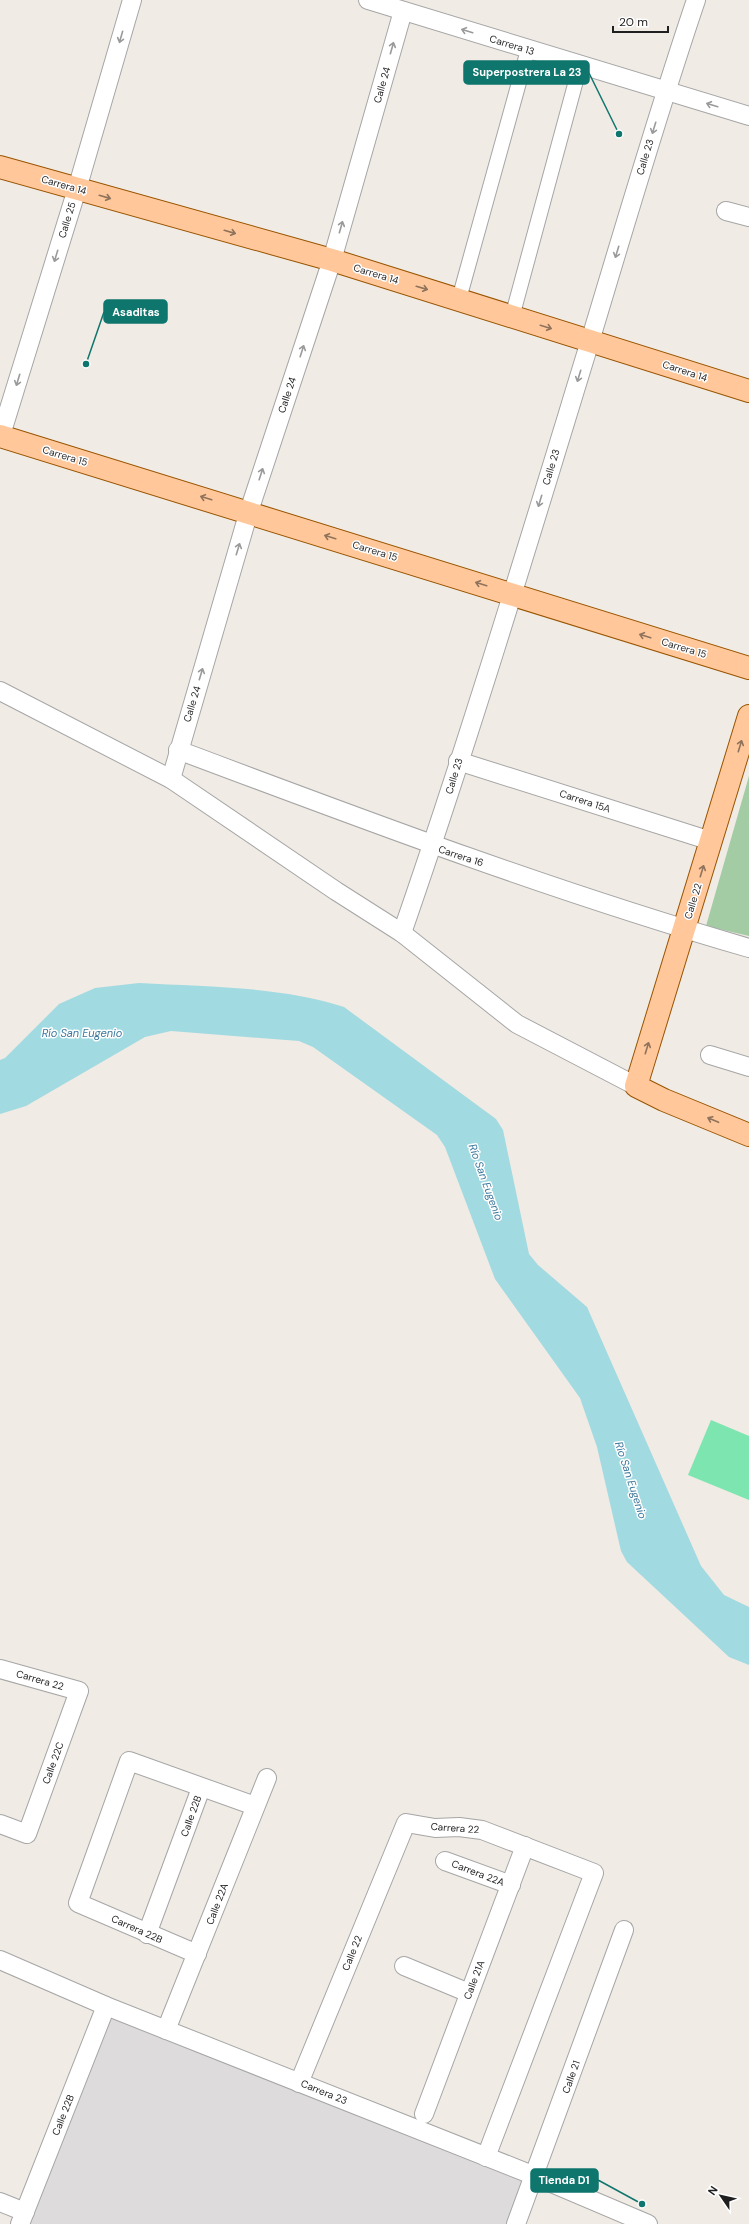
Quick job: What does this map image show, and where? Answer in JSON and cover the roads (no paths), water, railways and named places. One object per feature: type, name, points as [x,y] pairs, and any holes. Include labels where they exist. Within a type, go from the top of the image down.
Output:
[{"type":"main road","name":"Carrera 14","points":[[0,166],[332,260],[749,391]]},
{"type":"main road","name":"Carrera 15","points":[[0,437],[249,512],[749,668]]},
{"type":"main road","name":"Calle 22","points":[[636,1086],[749,716]]},
{"type":"main road","points":[[636,1086],[664,1100],[749,1135]]},
{"type":"street","name":"Calle 25","points":[[0,437],[77,189],[132,0]]},
{"type":"street","name":"Carrera 13","points":[[368,0],[580,66],[666,90],[749,116]]},
{"type":"street","name":"Calle 23","points":[[402,933],[432,846],[590,340],[666,90],[696,0]]},
{"type":"street","name":"Calle 24","points":[[171,779],[178,750],[249,512],[332,260],[403,11]]},
{"type":"street","points":[[459,299],[528,50]]},
{"type":"street","points":[[512,317],[580,66]]},
{"type":"street","points":[[726,211],[749,217]]},
{"type":"street","points":[[0,690],[171,779],[336,891],[402,933],[517,1024],[636,1086]]},
{"type":"street","name":"Carrera 16","points":[[178,750],[432,846],[684,929],[749,948]]},
{"type":"street","name":"Carrera 15A","points":[[458,761],[711,842]]},
{"type":"street","points":[[710,1055],[749,1067]]},
{"type":"street","name":"Carrera 22","points":[[0,1669],[79,1691]]},
{"type":"street","name":"Calle 22C","points":[[0,1824],[26,1834],[79,1691]]},
{"type":"street","name":"Carrera 22B","points":[[197,1954],[147,1934],[78,1902],[129,1761],[202,1788]]},
{"type":"street","name":"Calle 22A","points":[[166,2030],[267,1778]]},
{"type":"street","points":[[202,1788],[255,1806]]},
{"type":"street","name":"Calle 22B","points":[[147,1934],[202,1788]]},
{"type":"street","name":"Carrera 22","points":[[406,1823],[435,1828],[482,1830],[594,1873],[486,2157]]},
{"type":"street","name":"Calle 22","points":[[299,2083],[406,1823]]},
{"type":"street","name":"Calle 21A","points":[[424,2114],[525,1846]]},
{"type":"street","name":"Carrera 22A","points":[[446,1861],[511,1885]]},
{"type":"street","name":"Calle 21","points":[[516,2224],[535,2176],[624,1930]]},
{"type":"street","name":"Carrera 23","points":[[0,1960],[106,2006],[535,2176],[648,2224]]},
{"type":"street","points":[[404,1966],[469,1993]]},
{"type":"street","name":"Calle 22B","points":[[22,2218],[106,2006]]},
{"type":"street","points":[[0,2202],[22,2218]]},
{"type":"water","name":"Río San Eugenio","points":[[139,983],[269,991],[319,1000],[344,1007],[496,1119],[503,1130],[529,1254],[538,1265],[587,1307],[701,1566],[724,1595],[749,1607],[749,1665],[729,1657],[627,1562],[621,1551],[597,1447],[580,1398],[495,1279],[445,1147],[437,1135],[313,1047],[299,1041],[171,1031],[145,1037],[26,1106],[0,1114],[0,1060],[5,1058],[59,1004],[95,988]]},
{"type":"place","name":"Superpostrera La 23","points":[[619,134]]},
{"type":"place","name":"Asaditas","points":[[86,364]]},
{"type":"place","name":"Tienda D1","points":[[642,2204]]}]
